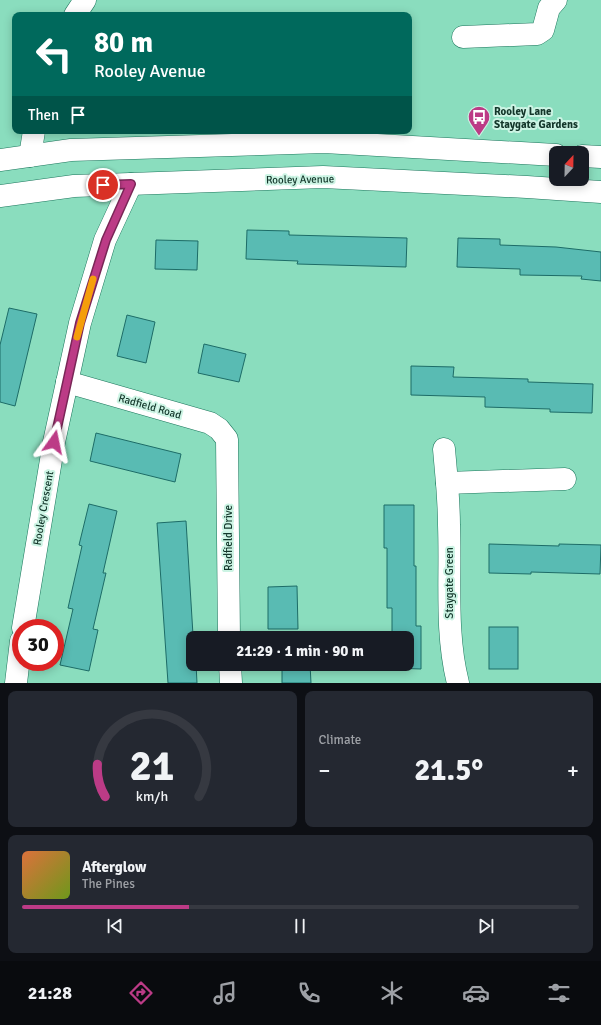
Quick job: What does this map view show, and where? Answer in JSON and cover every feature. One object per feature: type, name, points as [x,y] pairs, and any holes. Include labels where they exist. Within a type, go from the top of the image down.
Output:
[{"type":"main road","points":[[77,12],[85,0]]},
{"type":"main road","points":[[463,37],[537,34],[543,30],[549,8],[556,0]]},
{"type":"main road","points":[[30,156],[34,134]]},
{"type":"main road","points":[[0,160],[71,150],[324,142],[549,155]]},
{"type":"main road","points":[[589,156],[601,157]]},
{"type":"main road","name":"Rooley Avenue","points":[[0,196],[74,186],[323,177],[601,192]]},
{"type":"main road","name":"Rooley Crescent","points":[[25,619],[53,449],[80,323],[106,240],[131,184]]},
{"type":"main road","name":"Radfield Road","points":[[67,382],[210,423],[219,429],[228,439]]},
{"type":"main road","name":"Radfield Drive","points":[[228,439],[229,631]]},
{"type":"main road","name":"Staygate Green","points":[[444,449],[449,525],[449,618],[453,664],[458,683]]},
{"type":"main road","points":[[447,483],[565,479]]},
{"type":"main road","points":[[16,683],[17,671]]},
{"type":"main road","points":[[230,671],[231,683]]},
{"type":"building","points":[[247,230],[289,231],[289,235],[407,238],[406,267],[297,264],[298,261],[246,259]]},
{"type":"building","points":[[458,238],[500,239],[500,245],[556,247],[601,252],[601,281],[581,279],[582,276],[520,275],[520,269],[457,267]]},
{"type":"building","points":[[156,240],[198,241],[197,270],[155,269]]},
{"type":"building","points":[[9,308],[37,314],[15,406],[0,402],[0,345]]},
{"type":"building","points":[[127,315],[155,322],[146,363],[117,356]]},
{"type":"building","points":[[204,344],[246,354],[239,382],[198,373]]},
{"type":"building","points":[[411,366],[454,367],[453,377],[528,379],[528,382],[593,384],[592,413],[550,412],[550,409],[485,407],[485,397],[411,395]]},
{"type":"building","points":[[96,433],[181,454],[175,482],[90,461]]},
{"type":"building","points":[[89,504],[117,511],[103,573],[106,573],[93,629],[98,630],[89,671],[64,666],[64,648],[73,609],[68,608],[82,546],[79,545]]},
{"type":"building","points":[[384,505],[414,505],[416,626],[421,626],[421,669],[414,669],[414,631],[392,631],[392,608],[387,608],[387,548],[384,548]]},
{"type":"building","points":[[186,521],[193,631],[186,631],[186,671],[196,671],[197,683],[168,683],[157,523]]},
{"type":"building","points":[[489,544],[559,546],[559,544],[601,545],[600,574],[531,572],[531,574],[489,573]]},
{"type":"building","points":[[297,586],[298,629],[268,629],[268,587]]},
{"type":"building","points":[[489,627],[518,627],[518,669],[489,669]]},
{"type":"building","points":[[282,671],[310,671],[311,683],[282,683]]},
{"type":"slow traffic","points":[[77,337],[93,279]]},
{"type":"place","name":"Rooley Lane Staygate Gardens","points":[[479,136]]},
{"type":"route","points":[[54,442],[80,323],[106,240],[131,184],[103,185]]}]
